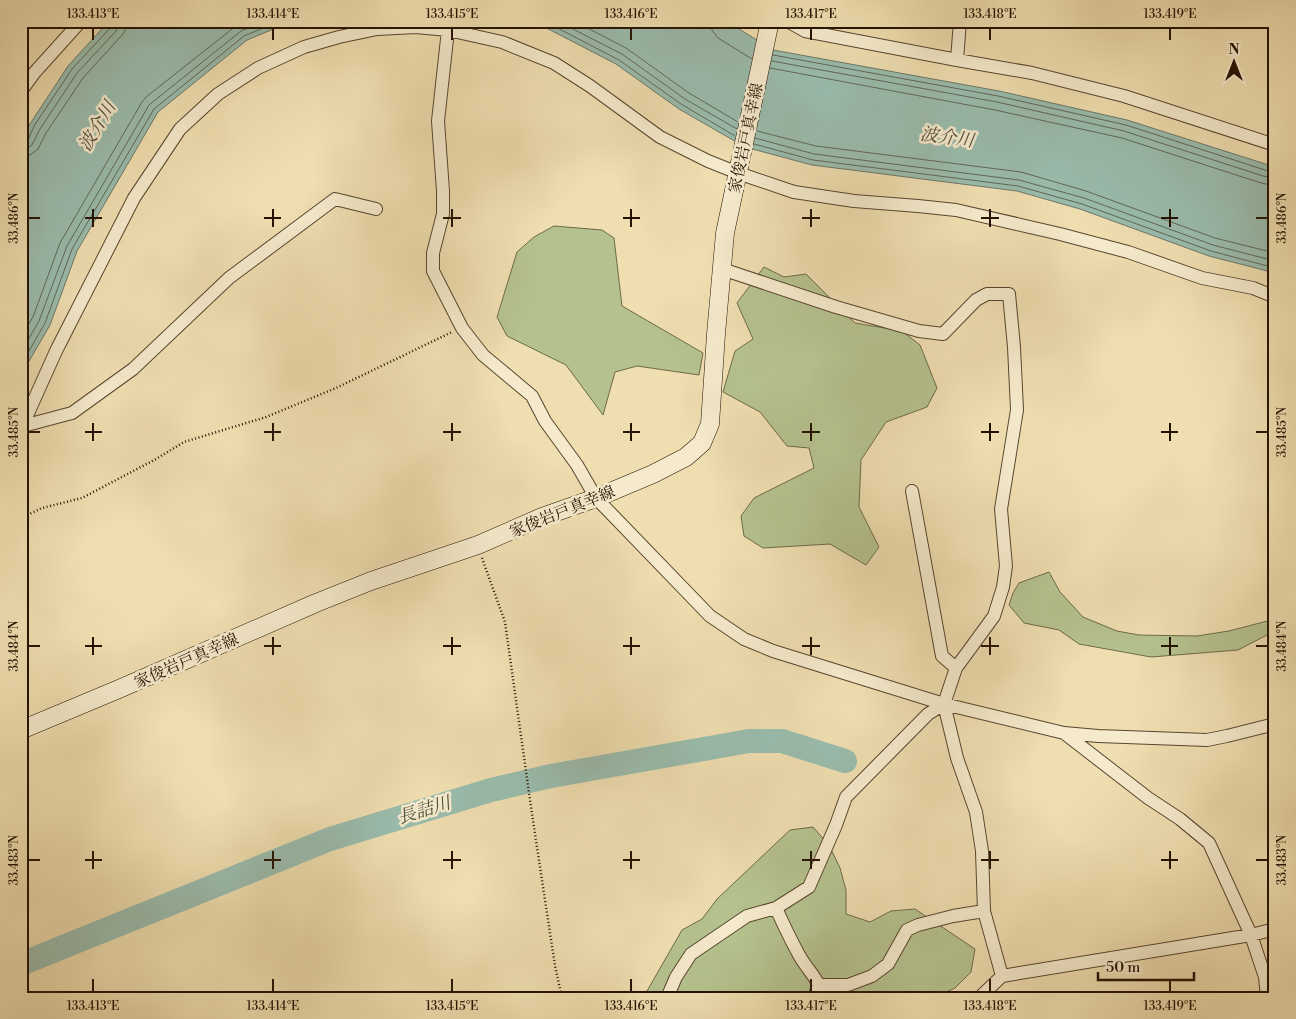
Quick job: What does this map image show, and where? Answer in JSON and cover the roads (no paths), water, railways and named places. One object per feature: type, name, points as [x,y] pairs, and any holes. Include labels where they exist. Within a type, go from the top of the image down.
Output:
[{"type":"main road","name":"家俊岩戸真幸線","points":[[21,730],[362,584],[478,545],[542,517],[596,498],[653,474],[686,457],[702,442],[710,424],[725,233],[769,22]]},
{"type":"street","points":[[21,92],[35,72],[81,21]]},
{"type":"street","points":[[787,21],[805,31],[1032,73],[1124,96],[1275,145]]},
{"type":"street","points":[[957,60],[960,21]]},
{"type":"street","points":[[22,427],[56,351],[134,198],[180,129],[218,94],[258,68],[304,47],[377,29],[416,28],[448,30],[502,42],[554,63],[590,86],[660,138],[708,161],[738,170],[794,192],[854,201],[956,210],[1128,252],[1202,278],[1253,288],[1275,296]]},
{"type":"street","points":[[448,30],[438,121],[443,214],[433,253],[433,271],[462,328],[484,355],[532,396],[545,421],[577,465],[596,498],[710,616],[744,639],[773,651],[944,704],[1064,733],[1206,740],[1275,724]]},
{"type":"street","points":[[22,427],[72,413],[80,408],[133,369],[229,278],[335,199],[376,209]]},
{"type":"street","points":[[722,268],[845,310],[919,332],[943,334],[976,300],[987,294],[1009,294],[1017,410],[1001,509],[1006,566],[1003,587],[994,616],[956,668],[944,704],[957,758],[976,812],[982,851],[984,911],[1002,976]]},
{"type":"street","points":[[912,491],[942,656],[956,668]]},
{"type":"street","points":[[667,998],[676,977],[691,954],[747,916],[776,908],[809,886],[836,825],[846,797],[928,714],[944,704]]},
{"type":"street","points":[[1064,733],[1148,798],[1180,819],[1209,843],[1251,935],[1265,977],[1267,998]]},
{"type":"street","points":[[776,908],[800,956],[819,985]]},
{"type":"street","points":[[819,985],[848,985],[872,976],[888,964],[907,930],[918,925],[953,916],[984,911]]},
{"type":"street","points":[[979,998],[1002,976],[1251,935],[1275,929]]},
{"type":"street","points":[[814,998],[819,985]]},
{"type":"water","name":"波介川","points":[[109,21],[293,21],[247,40],[158,112],[77,251],[50,325],[21,375],[21,142],[30,124],[68,66]]},
{"type":"water","name":"波介川","points":[[533,21],[726,21],[773,50],[999,91],[1127,120],[1275,167],[1275,273],[1209,256],[1080,209],[1017,191],[812,165],[745,147],[679,109],[616,64]]},
{"type":"waterway","name":"長詰川","points":[[21,964],[330,839],[491,790],[551,776],[749,741],[782,741],[845,761]]}]
